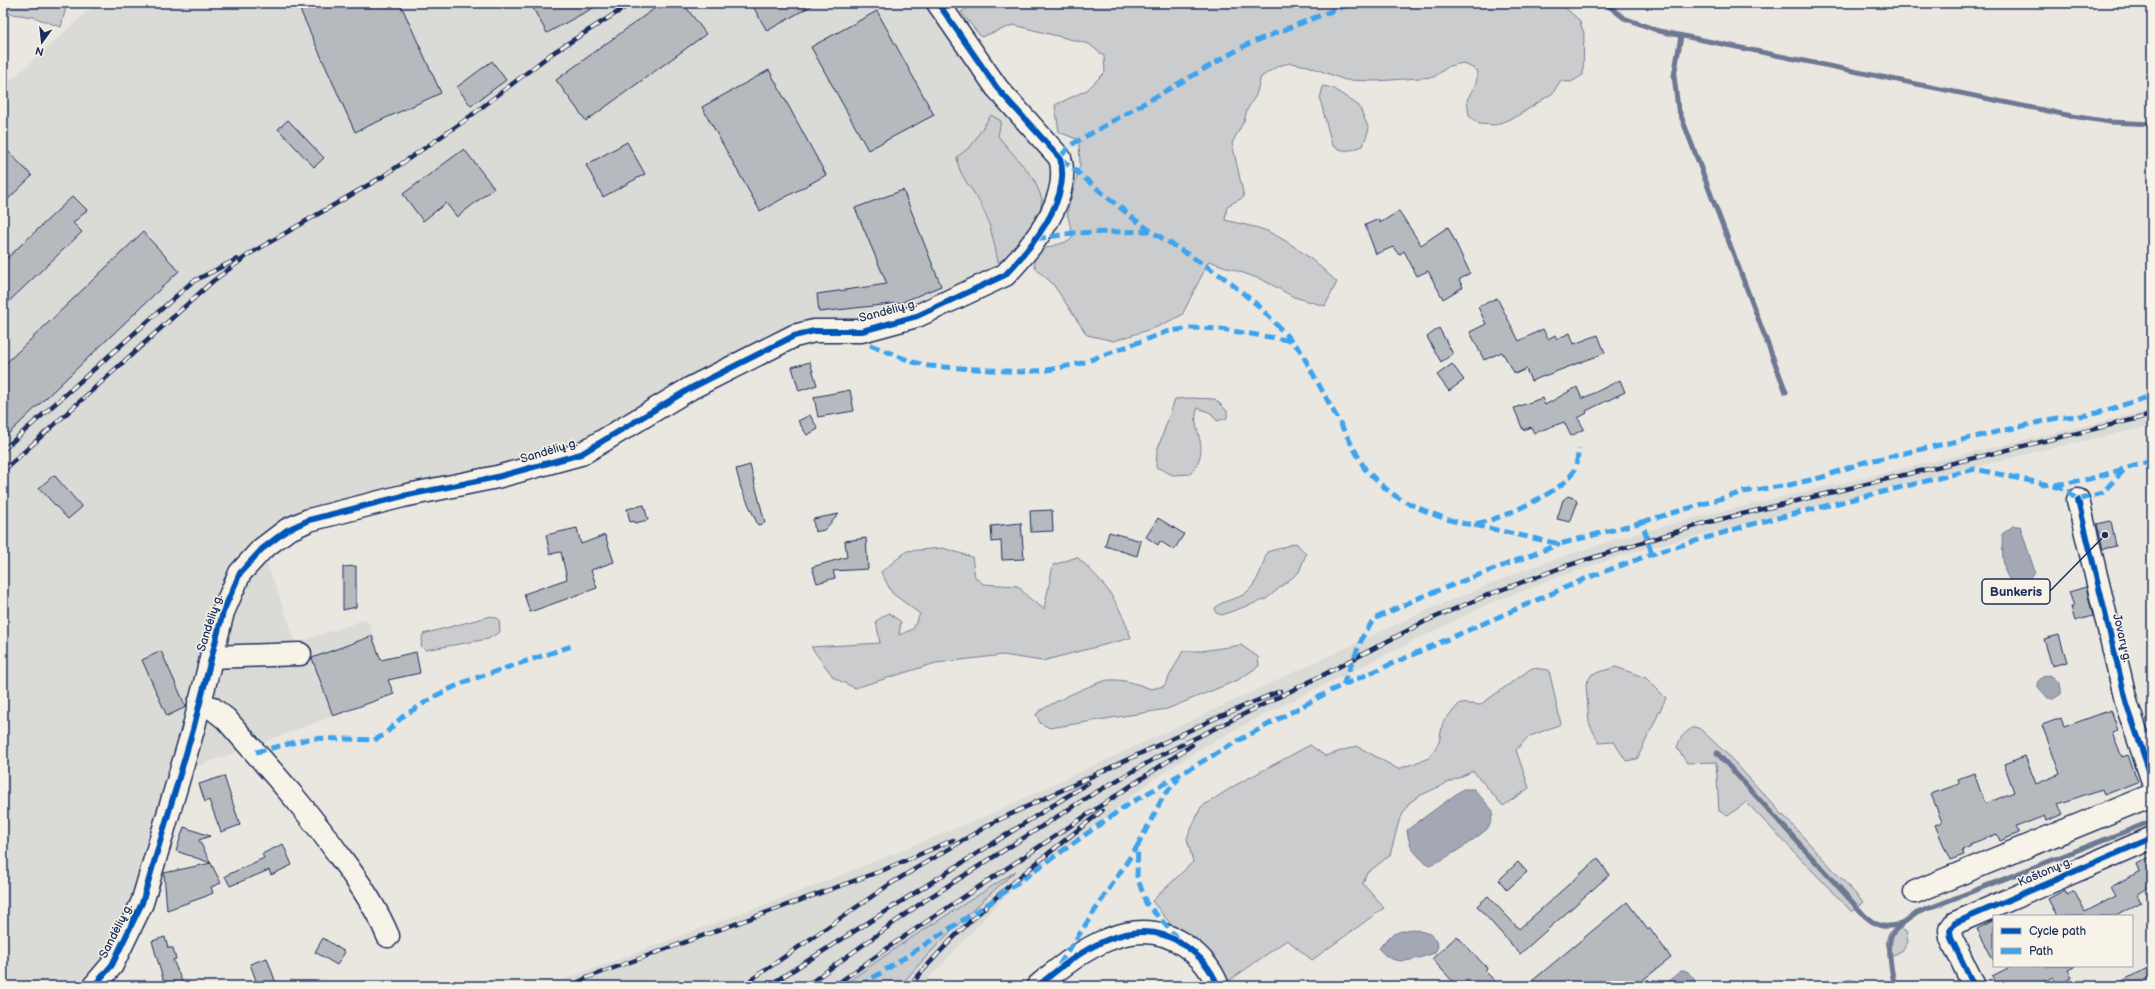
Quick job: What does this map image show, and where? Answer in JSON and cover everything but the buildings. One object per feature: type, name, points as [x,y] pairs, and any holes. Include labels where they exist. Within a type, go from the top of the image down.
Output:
[{"type":"street","name":"Sandėlių g.","points":[[94,986],[112,965],[142,903],[223,612],[240,573],[262,549],[287,530],[309,520],[360,506],[497,477],[581,454],[691,388],[794,336],[814,331],[862,331],[917,316],[1005,275],[1046,223],[1052,213],[1062,183],[1062,165],[1060,158],[993,83],[938,3]]},
{"type":"street","name":"Jovarų g.","points":[[2078,500],[2127,705],[2152,779]]},
{"type":"street","points":[[211,657],[300,654]]},
{"type":"street","points":[[199,702],[212,708],[226,719],[312,817],[360,884],[381,918],[388,936]]},
{"type":"street","points":[[1915,892],[2152,795]]},
{"type":"street","name":"Kaštonų g.","points":[[1974,986],[1951,938],[1950,930],[1955,923],[2152,838]]},
{"type":"street","points":[[1038,986],[1068,962],[1111,938],[1128,932],[1145,931],[1163,934],[1180,942],[1199,955],[1212,972],[1218,986]]},
{"type":"shaded area","points":[[3,3],[67,3],[61,27],[33,17],[6,13],[3,18]]},
{"type":"shaded area","points":[[97,3],[938,3],[1060,158],[1062,183],[1015,264],[917,316],[814,331],[590,450],[403,496],[262,549],[296,643],[367,619],[394,694],[181,772],[144,898],[93,986],[3,986],[3,87]]},
{"type":"shaded area","points":[[978,3],[1560,3],[1579,20],[1584,33],[1583,75],[1571,82],[1560,81],[1553,93],[1517,116],[1495,125],[1479,124],[1469,116],[1467,100],[1476,83],[1478,71],[1463,63],[1449,66],[1434,77],[1376,81],[1345,80],[1308,66],[1290,63],[1278,66],[1261,77],[1256,95],[1247,110],[1244,121],[1232,143],[1244,197],[1227,206],[1225,220],[1267,231],[1277,236],[1295,247],[1321,268],[1337,282],[1325,306],[1294,297],[1263,280],[1209,261],[1182,315],[1157,327],[1114,341],[1087,335],[1053,284],[1036,269],[1033,259],[1046,248],[1069,241],[1073,237],[1067,213],[1080,165],[1079,140],[1059,132],[1055,105],[1087,90],[1105,72],[1104,56],[1089,44],[1014,25],[981,37],[961,12]]},
{"type":"shaded area","points":[[1323,86],[1333,88],[1359,106],[1369,129],[1363,146],[1344,150],[1332,145],[1320,99]]},
{"type":"shaded area","points":[[991,115],[1001,121],[998,136],[1034,179],[1042,199],[1039,221],[1007,259],[998,262],[989,224],[977,197],[960,170],[957,157],[971,146]]},
{"type":"shaded area","points":[[1175,399],[1215,399],[1227,411],[1227,418],[1217,421],[1211,413],[1198,408],[1196,424],[1201,446],[1197,464],[1190,474],[1173,475],[1156,467],[1157,451]]},
{"type":"shaded area","points":[[2152,410],[2152,426],[2051,448],[1636,551],[1573,572],[1493,602],[1263,715],[1207,745],[1154,779],[1006,895],[922,986],[900,986],[938,942],[974,907],[1013,873],[900,945],[842,986],[547,986],[814,886],[986,816],[1423,612],[1524,570],[1616,539],[1702,516]]},
{"type":"shaded area","points":[[2013,526],[2020,526],[2035,572],[2028,581],[2020,584],[2012,581],[2008,576],[2005,570],[2003,555],[2002,534]]},
{"type":"shaded area","points":[[1296,543],[1306,554],[1299,572],[1266,599],[1222,615],[1216,613],[1215,608],[1218,605],[1243,595],[1248,591],[1259,575],[1267,552]]},
{"type":"shaded area","points":[[943,548],[972,557],[975,577],[983,584],[1018,586],[1029,598],[1044,609],[1053,565],[1077,557],[1110,593],[1121,613],[1131,638],[1042,661],[1003,655],[936,663],[855,688],[834,678],[811,647],[880,643],[876,621],[889,613],[901,622],[899,635],[913,629],[920,614],[892,593],[881,572],[907,551]]},
{"type":"shaded area","points":[[491,616],[499,619],[500,632],[488,639],[425,650],[421,646],[423,634]]},
{"type":"shaded area","points":[[1241,645],[1258,657],[1259,666],[1238,680],[1167,709],[1050,728],[1040,723],[1036,714],[1072,694],[1103,681],[1125,681],[1151,689],[1164,686],[1183,651],[1201,651]]},
{"type":"shaded area","points":[[1616,667],[1646,678],[1666,698],[1637,759],[1626,761],[1614,742],[1599,743],[1589,723],[1586,684],[1592,674]]},
{"type":"shaded area","points":[[1532,668],[1549,670],[1561,724],[1528,737],[1516,750],[1529,788],[1503,806],[1473,771],[1419,796],[1409,803],[1399,821],[1390,855],[1366,874],[1363,884],[1384,908],[1312,960],[1287,940],[1226,983],[1181,937],[1152,901],[1193,862],[1187,838],[1201,807],[1234,786],[1310,745],[1325,756],[1357,746],[1398,769],[1429,758],[1439,742],[1443,722],[1460,703],[1480,705]]},
{"type":"shaded area","points":[[2050,675],[2057,681],[2061,688],[2061,694],[2055,698],[2048,698],[2038,687],[2041,678]]},
{"type":"shaded area","points":[[1694,727],[1699,728],[1726,753],[1863,902],[1852,912],[1746,802],[1728,816],[1719,811],[1716,762],[1687,763],[1677,748],[1683,736]]},
{"type":"shaded area","points":[[1463,789],[1474,789],[1493,811],[1489,825],[1487,829],[1459,850],[1442,860],[1429,865],[1420,858],[1411,846],[1407,830]]},
{"type":"shaded area","points":[[1016,871],[956,926],[927,955],[900,986],[842,986],[900,945]]},
{"type":"shaded area","points":[[1900,928],[1906,932],[1908,942],[1903,950],[1894,955],[1887,948],[1887,939],[1889,932]]},
{"type":"shaded area","points":[[1413,929],[1433,935],[1438,946],[1435,953],[1413,960],[1398,961],[1385,955],[1379,949],[1385,940],[1393,934]]},
{"type":"shaded area","points":[[1681,971],[1687,971],[1694,979],[1696,986],[1662,986]]},
{"type":"shaded area","points":[[1842,980],[1853,980],[1866,986],[1829,986],[1830,983]]},
{"type":"waterway","points":[[1605,3],[1624,18],[1659,31],[2072,116],[2110,122],[2152,124]]},
{"type":"waterway","points":[[1681,36],[1674,76],[1678,108],[1786,392]]},
{"type":"waterway","points":[[1717,753],[1865,916],[1874,923],[1882,926],[1902,924]]},
{"type":"waterway","points":[[1895,986],[1891,968],[1891,936],[1899,926],[1917,913],[2152,821]]},
{"type":"railway","points":[[3,471],[213,281],[251,253],[382,177],[464,121],[551,54],[632,3]]},
{"type":"railway","points":[[3,450],[192,282],[237,259]]},
{"type":"railway","points":[[806,986],[924,901],[1088,797],[1161,755],[1323,675],[1424,622],[1490,594],[1563,567],[1705,523],[2152,415]]},
{"type":"railway","points":[[742,986],[890,884],[992,823],[1216,718],[1280,691]]},
{"type":"railway","points":[[834,986],[896,942],[1192,745]]},
{"type":"railway","points":[[768,986],[1088,783]]},
{"type":"railway","points":[[910,986],[931,961],[1001,893],[1102,811]]},
{"type":"railway","points":[[570,986],[589,977],[881,871],[953,840]]},
{"type":"marked path","points":[[1151,231],[1134,219],[1060,158],[1069,146],[1248,44],[1352,3]]},
{"type":"marked path","points":[[1036,239],[1073,233],[1151,231],[1223,277],[1260,307],[1300,350],[1365,469],[1397,497],[1432,514],[1452,521],[1468,524],[1478,523],[1505,515],[1535,501],[1567,480],[1574,470],[1579,449]]},
{"type":"marked path","points":[[870,345],[913,362],[929,366],[1022,372],[1048,370],[1082,363],[1166,332],[1190,328],[1221,329],[1293,341]]},
{"type":"marked path","points":[[1642,522],[1743,492],[1789,485],[1823,477],[1861,463],[2062,417],[2098,413],[2152,396]]},
{"type":"marked path","points":[[2055,485],[2089,479],[2152,461]]},
{"type":"marked path","points":[[860,986],[985,906],[1127,805],[1236,742],[1332,690],[1587,578],[1652,554],[1749,525],[1975,469],[2054,486],[2068,491],[2078,500],[2102,493],[2125,469],[2131,467]]},
{"type":"marked path","points":[[1474,525],[1560,544],[1642,522],[1652,554]]},
{"type":"marked path","points":[[1343,685],[1363,636],[1374,619],[1421,597],[1560,544]]},
{"type":"marked path","points":[[256,752],[312,738],[374,740],[384,735],[402,717],[435,696],[467,681],[575,645]]},
{"type":"marked path","points":[[1178,939],[1146,903],[1137,876],[1138,845],[1164,795],[1179,778]]},
{"type":"marked path","points":[[1059,965],[1138,845]]},
{"type":"cycle path","points":[[94,986],[112,965],[142,903],[193,730],[223,612],[240,573],[262,549],[287,530],[309,520],[403,496],[497,477],[581,454],[691,388],[794,336],[814,331],[862,331],[917,316],[1005,275],[1016,264],[1027,251],[1055,206],[1060,190],[1062,174],[1060,158],[997,88],[938,3]]},
{"type":"cycle path","points":[[2078,500],[2127,705],[2152,779]]},
{"type":"cycle path","points":[[1974,986],[1951,938],[1950,930],[1955,923],[2152,838]]},
{"type":"cycle path","points":[[1038,986],[1053,973],[1088,949],[1106,940],[1126,934],[1145,932],[1165,935],[1190,949],[1208,968],[1218,986]]},
{"type":"place","name":"Bunkeris","points":[[2105,535]]}]
